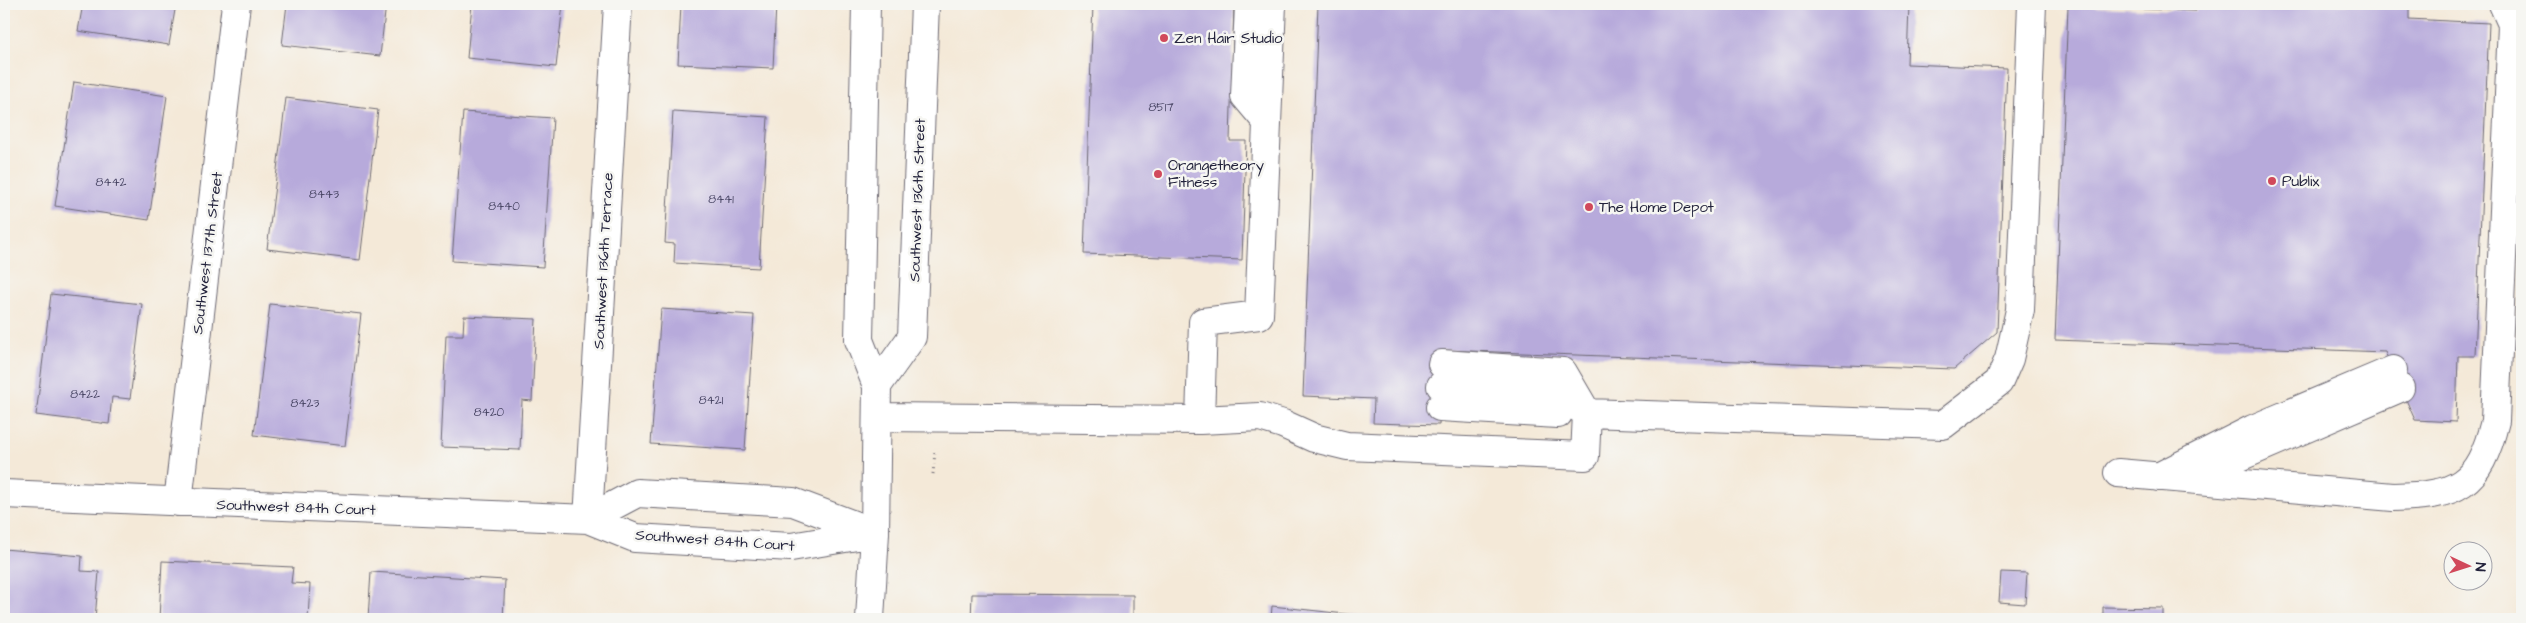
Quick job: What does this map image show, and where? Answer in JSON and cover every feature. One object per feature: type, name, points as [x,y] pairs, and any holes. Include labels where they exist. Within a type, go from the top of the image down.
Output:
[{"type":"street","name":"Southwest 137th Street","points":[[178,502],[236,4]]},
{"type":"street","name":"Southwest 136th Terrace","points":[[588,519],[618,4]]},
{"type":"street","points":[[866,4],[859,340],[878,386],[875,533],[870,619]]},
{"type":"street","name":"Southwest 136th Street","points":[[878,386],[912,337],[925,4]]},
{"type":"street","points":[[1249,4],[1246,96],[1267,122]]},
{"type":"street","points":[[1200,420],[1203,322],[1259,315],[1272,4]]},
{"type":"street","points":[[877,417],[1200,420],[1260,418],[1283,424],[1314,438],[1347,446],[1585,456],[1587,413],[1562,372],[1441,386],[1561,414],[1587,413],[1943,425],[1999,382],[2009,359],[2020,310],[2032,4]]},
{"type":"street","points":[[2118,473],[2371,497],[2421,496],[2445,492],[2459,487],[2483,460],[2495,421],[2497,392],[2512,24],[2504,4]]},
{"type":"street","points":[[2158,477],[2253,429],[2397,379],[2185,479]]},
{"type":"street","points":[[588,519],[637,493],[794,502],[875,533]]},
{"type":"street","name":"Southwest 84th Court","points":[[4,494],[588,519],[636,538],[791,547],[875,533]]},
{"type":"building","points":[[83,4],[176,4],[169,45],[78,31]]},
{"type":"building","points":[[287,4],[386,4],[380,56],[282,45]]},
{"type":"building","points":[[472,4],[563,4],[556,67],[467,58]]},
{"type":"building","points":[[681,4],[776,4],[773,68],[678,64]]},
{"type":"building","points":[[1093,4],[1234,4],[1230,141],[1246,141],[1242,260],[1084,254]]},
{"type":"building","name":"The Home Depot","points":[[1318,4],[1909,4],[1907,64],[2007,68],[1997,332],[1954,369],[1442,350],[1439,425],[1373,423],[1374,399],[1303,396]]},
{"type":"building","name":"Publix","points":[[2196,4],[2409,4],[2409,19],[2489,23],[2475,356],[2458,356],[2456,422],[2415,420],[2385,352],[2055,340],[2068,6],[2196,11]]},
{"type":"building","points":[[74,82],[167,96],[149,220],[55,206]]},
{"type":"building","points":[[286,98],[378,110],[360,260],[267,249]]},
{"type":"building","points":[[673,111],[768,117],[759,268],[674,263],[675,244],[665,243]]},
{"type":"building","points":[[463,112],[553,118],[543,267],[452,261]]},
{"type":"building","points":[[51,294],[142,304],[130,399],[112,397],[109,424],[36,415]]},
{"type":"building","points":[[270,304],[361,314],[345,446],[254,435]]},
{"type":"building","points":[[661,309],[754,315],[745,450],[651,444]]},
{"type":"building","points":[[464,316],[536,319],[532,401],[522,400],[520,450],[441,447],[446,335],[463,335]]},
{"type":"building","points":[[4,549],[82,556],[81,571],[99,572],[95,619],[4,619]]},
{"type":"building","points":[[162,561],[293,567],[291,583],[310,584],[308,619],[159,619]]},
{"type":"building","points":[[371,572],[505,580],[503,619],[368,619]]},
{"type":"building","points":[[2001,572],[2027,573],[2025,604],[1999,602]]},
{"type":"building","points":[[972,594],[1133,595],[1133,619],[971,619]]},
{"type":"building","points":[[1272,606],[1382,618],[1382,619],[1271,619]]},
{"type":"building","points":[[2103,607],[2163,608],[2163,619],[2103,619]]},
{"type":"place","name":"Zen Hair Studio","points":[[1164,38]]},
{"type":"place","name":"Orangetheory Fitness","points":[[1158,174]]},
{"type":"place","name":"Publix","points":[[2272,181]]},
{"type":"place","name":"The Home Depot","points":[[1589,207]]}]
